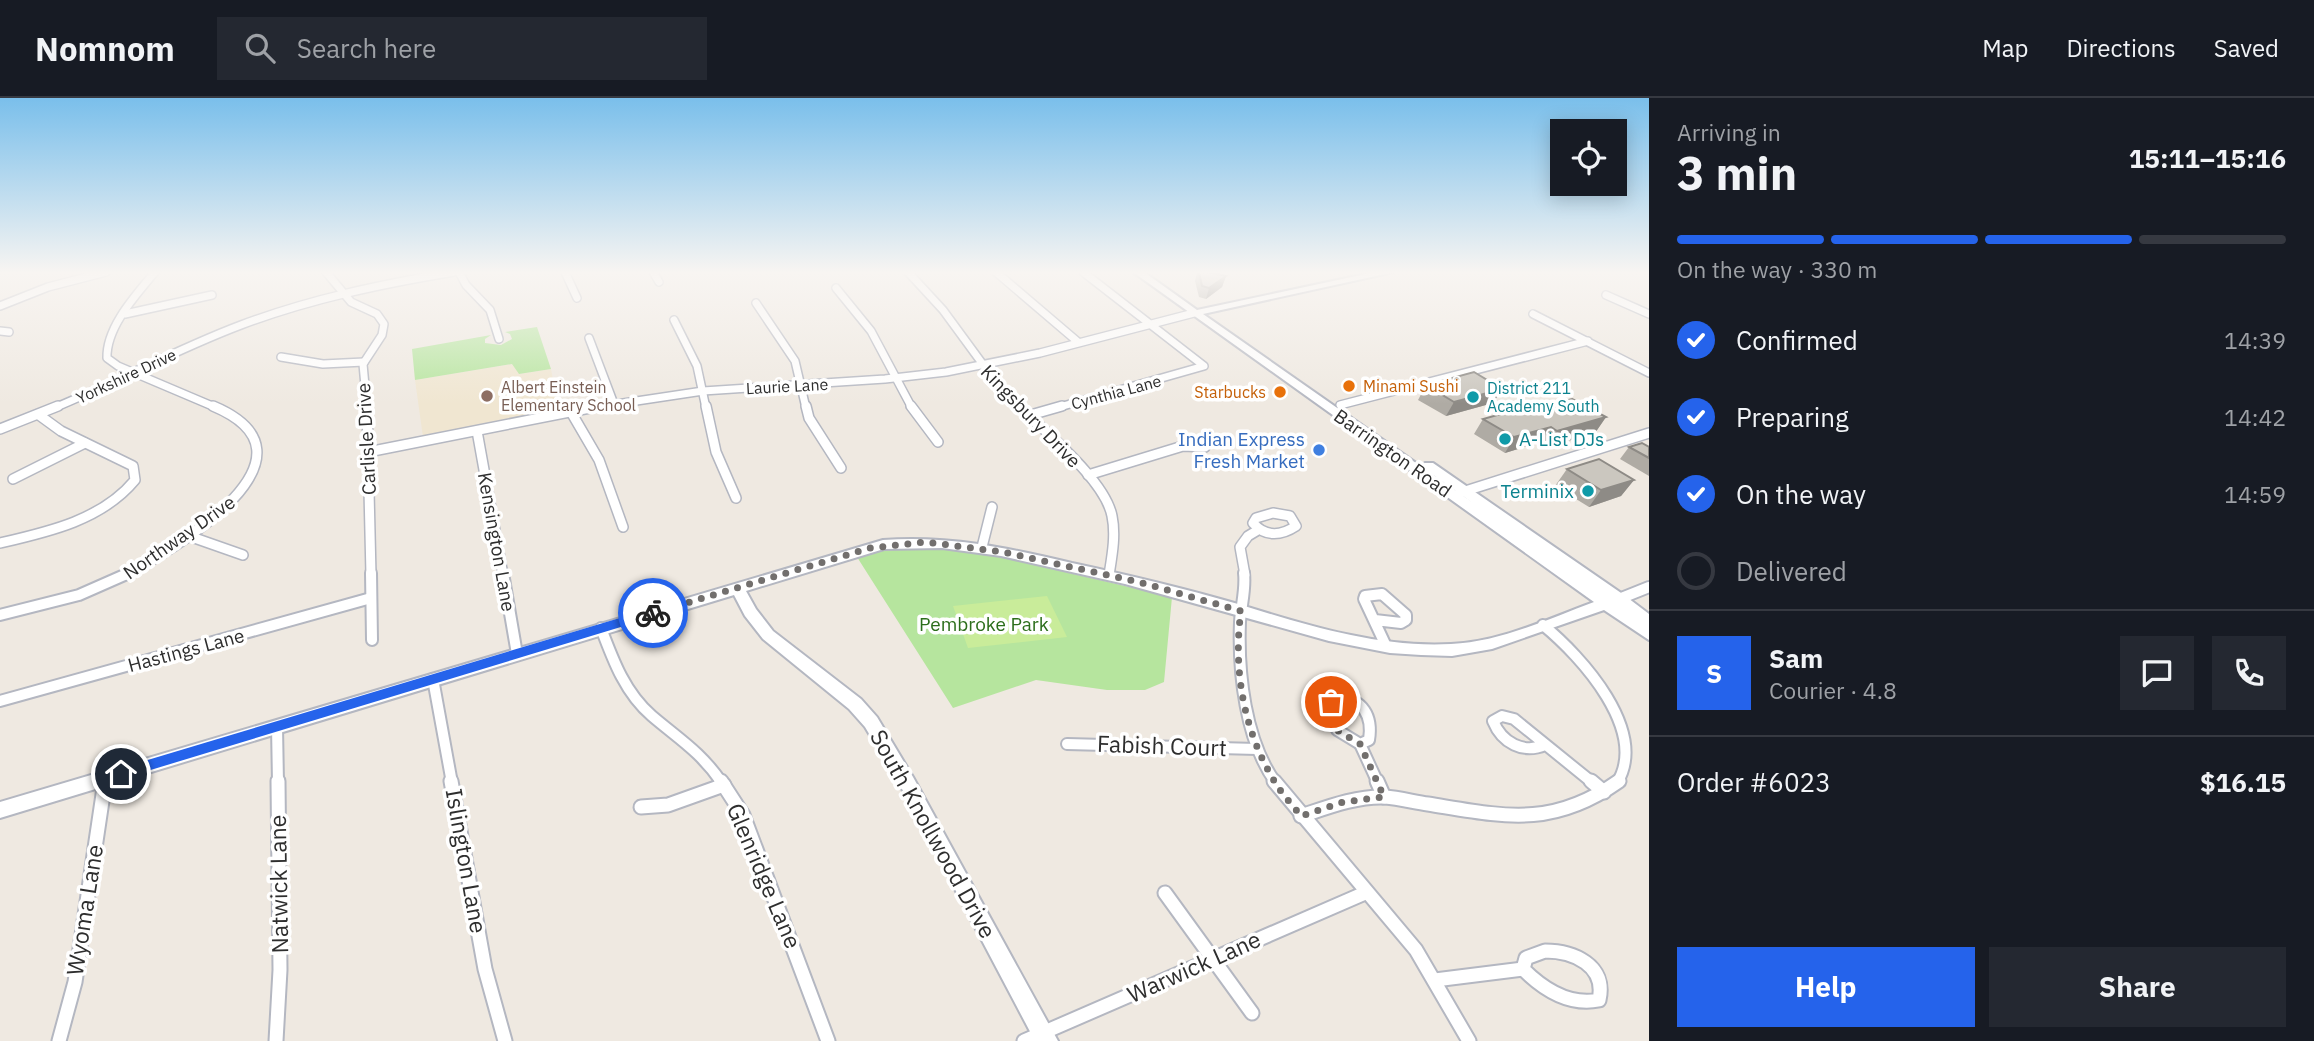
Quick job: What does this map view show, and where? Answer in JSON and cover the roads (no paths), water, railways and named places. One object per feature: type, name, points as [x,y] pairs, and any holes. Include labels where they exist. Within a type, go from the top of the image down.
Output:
[{"type":"street","name":"Northway Drive","points":[[0,615],[79,595],[112,583],[145,565],[186,536],[226,507],[246,487],[253,470],[254,435],[247,424],[232,414],[112,363],[105,353],[124,316]]},
{"type":"street","name":"Yorkshire Drive","points":[[0,429],[39,415],[241,325],[270,316]]},
{"type":"street","name":"Carlisle Drive","points":[[372,640],[367,399],[362,373],[364,362],[384,332],[384,324],[378,316]]},
{"type":"street","points":[[492,316],[499,339]]},
{"type":"street","points":[[765,316],[795,361],[809,418],[841,468]]},
{"type":"street","points":[[859,316],[871,331],[912,408],[938,442]]},
{"type":"street","name":"Kingsbury Drive","points":[[947,316],[982,366],[1104,494],[1113,515],[1115,538],[1109,575]]},
{"type":"street","points":[[1048,316],[1078,342]]},
{"type":"street","points":[[1141,316],[1152,324]]},
{"type":"street","name":"Laurie Lane","points":[[368,452],[614,404],[704,391],[895,379],[982,366],[1183,316]]},
{"type":"street","name":"Barrington Road","points":[[1205,316],[1340,405],[1459,493]]},
{"type":"street","name":"Barrington Road","points":[[1205,316],[1612,601],[1649,634]]},
{"type":"street","points":[[1537,316],[1649,373]]},
{"type":"street","points":[[674,320],[695,361],[716,452],[736,498]]},
{"type":"street","name":"Cynthia Lane","points":[[1027,416],[1204,366],[1152,324]]},
{"type":"street","points":[[0,331],[9,332]]},
{"type":"street","points":[[589,338],[614,404]]},
{"type":"street","points":[[1340,405],[1588,341]]},
{"type":"street","points":[[281,357],[323,364],[364,362]]},
{"type":"street","points":[[572,412],[581,433],[600,460],[623,527]]},
{"type":"street","points":[[0,543],[72,521],[108,504],[132,485],[136,474],[133,466],[85,443],[39,415]]},
{"type":"street","name":"Kensington Lane","points":[[477,431],[517,654]]},
{"type":"street","points":[[1459,493],[1649,433]]},
{"type":"street","points":[[13,479],[85,443]]},
{"type":"street","points":[[1088,475],[1183,446],[1205,447]]},
{"type":"street","points":[[982,547],[992,507]]},
{"type":"street","points":[[1258,530],[1244,539],[1239,547],[1245,579],[1239,653],[1241,693],[1257,749],[1273,780],[1301,816],[1416,950],[1469,1041]]},
{"type":"street","points":[[186,536],[243,555]]},
{"type":"street","points":[[0,810],[883,545],[939,542],[982,547],[1109,575],[1331,636],[1417,650],[1455,649],[1491,643],[1649,587]]},
{"type":"street","name":"South Knollwood Drive","points":[[737,587],[750,612],[768,635],[855,704],[871,722],[908,782],[1045,1037]]},
{"type":"street","name":"Hastings Lane","points":[[0,701],[371,598]]},
{"type":"street","name":"Barrington Road","points":[[1612,601],[1649,621]]},
{"type":"street","points":[[1374,620],[1385,646]]},
{"type":"street","points":[[1542,625],[1608,678],[1620,692]]},
{"type":"street","name":"Glenridge Lane","points":[[601,628],[619,676],[650,715],[680,736],[724,785],[753,838],[828,1041]]},
{"type":"street","name":"Islington Lane","points":[[433,679],[485,970],[505,1041]]},
{"type":"street","name":"Natwick Lane","points":[[276,1041],[280,970],[277,726]]},
{"type":"street","name":"Fabish Court","points":[[1068,744],[1257,749]]},
{"type":"street","points":[[1360,744],[1384,797]]},
{"type":"street","points":[[1545,745],[1604,792]]},
{"type":"street","points":[[1301,816],[1343,802],[1384,797],[1511,817],[1552,813],[1604,792],[1626,776],[1637,760]]},
{"type":"street","name":"Wyoma Lane","points":[[59,1041],[75,982],[105,778]]},
{"type":"street","points":[[641,807],[668,806],[724,785]]},
{"type":"street","name":"Warwick Lane","points":[[1024,1041],[1045,1037],[1365,892]]},
{"type":"street","points":[[1165,893],[1252,1013]]},
{"type":"street","points":[[1545,951],[1572,953],[1594,972],[1602,994],[1599,1000],[1591,1003],[1551,993],[1536,984],[1523,969],[1525,958],[1545,951]]},
{"type":"street","points":[[1435,980],[1523,969]]},
{"type":"place","name":"Minami Sushi","points":[[1349,386]]},
{"type":"place","name":"Starbucks","points":[[1280,392]]},
{"type":"place","name":"Albert Einstein Elementary School","points":[[487,396]]},
{"type":"place","name":"District 211 Academy South","points":[[1473,397]]},
{"type":"place","name":"A-List DJs","points":[[1505,439]]},
{"type":"place","name":"Indian Express Fresh Market","points":[[1319,450]]},
{"type":"place","name":"Terminix","points":[[1588,491]]},
{"type":"park label","name":"Pembroke Park","points":[[984,624]]}]
